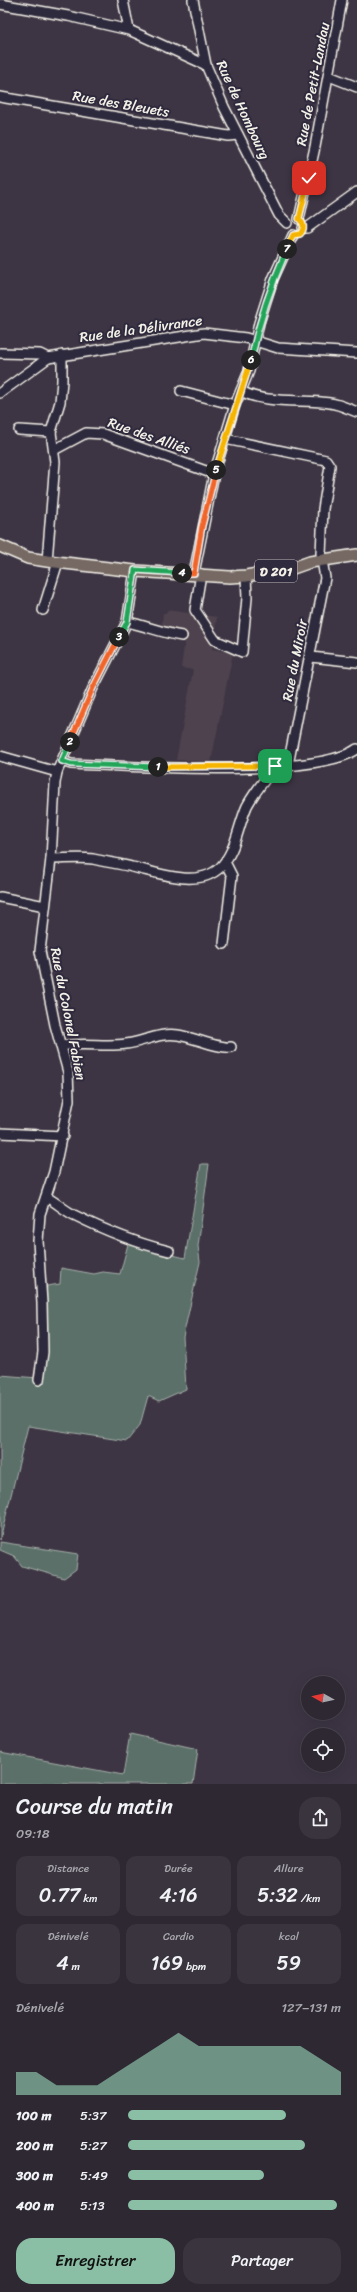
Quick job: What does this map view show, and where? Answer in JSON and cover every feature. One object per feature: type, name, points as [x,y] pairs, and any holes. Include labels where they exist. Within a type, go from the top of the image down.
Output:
[{"type":"main road","name":"D 201","points":[[0,546],[28,558],[52,561],[135,570],[246,576],[323,560],[357,555]]},
{"type":"street","points":[[123,0],[129,30]]},
{"type":"street","name":"Rue de Hombourg","points":[[193,0],[206,64],[238,135],[278,214],[287,223]]},
{"type":"street","name":"Rue de Petit-Landau","points":[[299,219],[329,76],[342,0]]},
{"type":"street","points":[[0,4],[68,16],[129,30],[206,64]]},
{"type":"street","points":[[329,76],[357,87]]},
{"type":"street","name":"Rue des Bleuets","points":[[0,97],[228,136],[238,135]]},
{"type":"street","points":[[303,228],[307,228],[357,192]]},
{"type":"street","points":[[291,219],[299,219],[303,223],[303,228],[300,234],[293,235],[287,231],[287,223],[291,219]]},
{"type":"street","points":[[246,576],[247,598],[242,652],[215,640],[195,610],[197,573],[214,474],[235,405],[249,371],[255,342],[273,280],[293,235]]},
{"type":"street","name":"Rue de la Délivrance","points":[[0,353],[40,354],[48,358],[204,333],[246,338],[278,348],[357,353]]},
{"type":"street","points":[[43,610],[52,561],[56,462],[52,432],[60,402],[62,355]]},
{"type":"street","points":[[0,393],[48,358]]},
{"type":"street","points":[[181,391],[235,405]]},
{"type":"street","points":[[241,391],[248,395],[266,398],[333,403],[357,412]]},
{"type":"street","points":[[19,430],[52,432]]},
{"type":"street","name":"Rue des Alliés","points":[[54,450],[86,433],[103,434],[214,474]]},
{"type":"street","name":"Rue du Miroir","points":[[225,439],[299,453],[326,460],[329,462],[330,466],[322,508],[323,560],[325,578],[311,657],[288,765]]},
{"type":"street","name":"Rue du Colonel Fabien","points":[[39,1380],[43,1352],[42,1303],[38,1241],[40,1214],[63,1136],[69,1100],[68,1072],[55,1025],[40,951],[51,859],[52,818],[57,772],[93,688],[127,622],[135,570]]},
{"type":"street","points":[[127,622],[145,626],[159,633],[182,636]]},
{"type":"street","points":[[311,657],[357,662]]},
{"type":"street","points":[[62,761],[71,764],[178,768],[275,766],[328,761],[356,753]]},
{"type":"street","points":[[0,756],[57,772]]},
{"type":"street","points":[[51,859],[91,859],[132,867],[166,877],[187,878],[202,876],[218,870],[225,862],[247,807],[257,789],[275,766]]},
{"type":"street","points":[[224,944],[232,876],[230,868],[225,862]]},
{"type":"street","points":[[0,897],[45,906]]},
{"type":"street","points":[[61,1046],[127,1044],[166,1034],[189,1037],[222,1047],[231,1047]]},
{"type":"street","points":[[0,1133],[63,1136]]},
{"type":"street","points":[[46,1197],[54,1200],[72,1215],[147,1246],[169,1251]]},
{"type":"shaded area","points":[[167,610],[217,617],[212,649],[233,653],[211,762],[176,760],[193,670],[181,668],[186,633],[161,630],[163,613],[167,613]]},
{"type":"green space","points":[[201,1164],[209,1164],[198,1246],[200,1262],[183,1337],[186,1389],[159,1401],[148,1396],[140,1425],[127,1441],[28,1426],[0,1540],[0,1375],[38,1378],[47,1286],[60,1284],[61,1268],[94,1274],[103,1272],[120,1274],[128,1244],[185,1258]]},
{"type":"green space","points":[[0,1542],[78,1554],[76,1569],[64,1578],[22,1566],[14,1556],[0,1550]]},
{"type":"green space","points":[[130,1734],[198,1749],[193,1784],[0,1784],[0,1752],[123,1775]]},
{"type":"route","points":[[275,766],[178,768],[71,764],[62,761],[93,688],[127,622],[135,570],[194,573],[202,526],[214,474],[235,405],[249,371],[259,323],[273,280],[293,235],[295,236],[300,234],[303,229],[303,223],[299,219],[309,178]]}]
